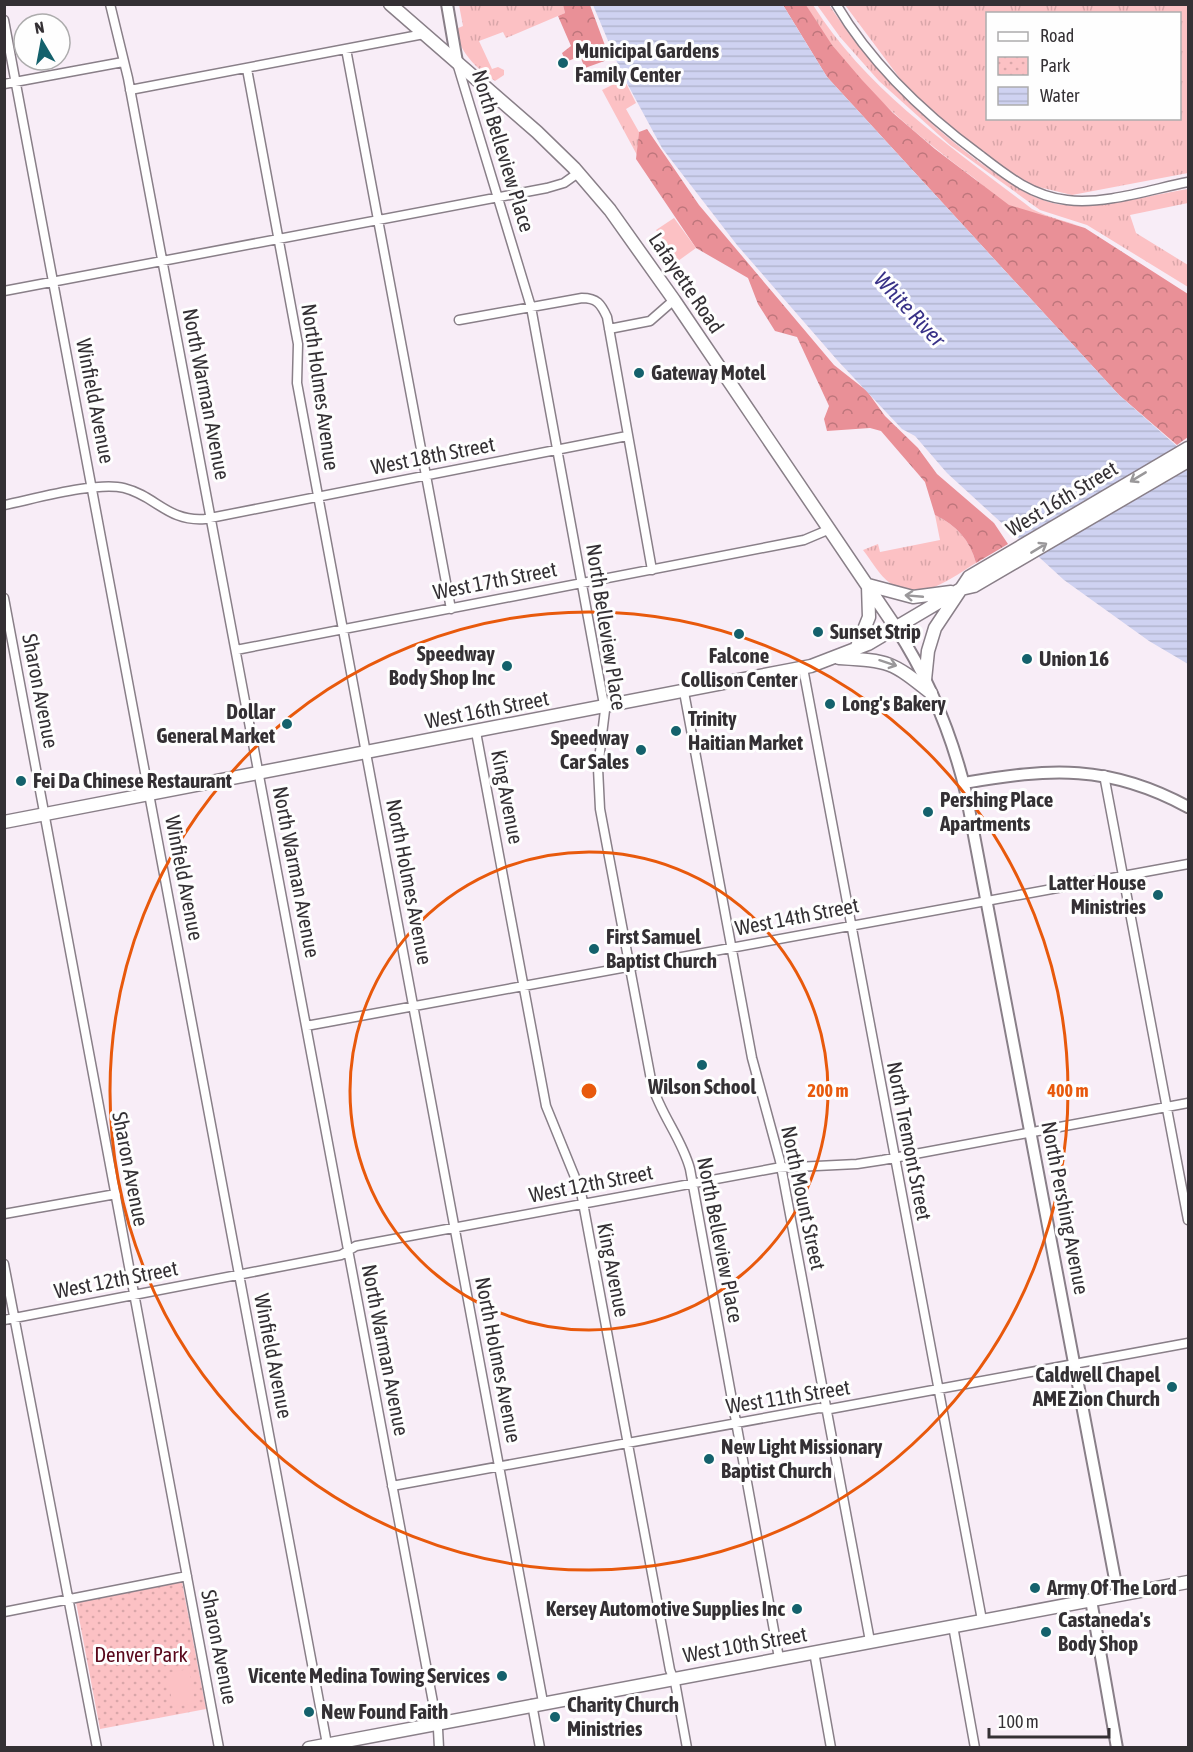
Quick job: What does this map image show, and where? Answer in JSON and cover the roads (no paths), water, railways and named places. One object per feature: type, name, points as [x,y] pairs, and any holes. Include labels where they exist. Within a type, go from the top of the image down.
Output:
[{"type":"main road","name":"Lafayette Road","points":[[390,4],[537,132],[579,173],[618,220],[896,628]]},
{"type":"main road","name":"West 16th Street","points":[[986,573],[1188,448]]},
{"type":"main road","name":"West 16th Street","points":[[4,822],[803,668],[856,649],[896,628],[961,589],[969,577],[986,573],[1188,461]]},
{"type":"main road","points":[[856,649],[869,618],[868,585],[913,597],[930,596],[961,589]]},
{"type":"main road","points":[[925,680],[928,651],[935,628],[961,589]]},
{"type":"main road","points":[[835,658],[876,660],[895,665],[932,693]]},
{"type":"main road","name":"West 10th Street","points":[[309,1748],[1188,1582]]},
{"type":"street","name":"North Warman Avenue","points":[[110,4],[130,90],[163,261],[439,1748]]},
{"type":"street","points":[[447,4],[457,62]]},
{"type":"street","points":[[836,4],[873,57],[927,113],[1012,180],[1029,190],[1069,201],[1092,200],[1188,182]]},
{"type":"street","name":"Winfield Avenue","points":[[4,20],[151,794],[327,1744]]},
{"type":"street","points":[[130,90],[424,34]]},
{"type":"street","points":[[346,49],[451,609]]},
{"type":"street","points":[[4,84],[123,62]]},
{"type":"street","name":"North Belleview Place","points":[[457,62],[531,307],[605,707],[598,766],[598,794],[654,1093],[685,1154],[693,1183],[779,1658]]},
{"type":"street","name":"North Holmes Avenue","points":[[247,69],[298,344],[297,382],[499,1466],[538,1703],[540,1748]]},
{"type":"street","points":[[4,291],[279,237],[498,198],[560,185],[579,173]]},
{"type":"street","points":[[459,320],[582,298],[596,300],[601,305],[609,329],[652,570]]},
{"type":"street","points":[[609,329],[650,321],[674,300]]},
{"type":"street","name":"West 18th Street","points":[[4,505],[93,488],[124,488],[179,517],[197,519],[627,436]]},
{"type":"street","name":"West 17th Street","points":[[236,650],[804,540],[830,529]]},
{"type":"street","name":"Sharon Avenue","points":[[4,598],[219,1748]]},
{"type":"street","name":"North Pershing Avenue","points":[[896,628],[932,693],[948,730],[964,783],[1118,1595]]},
{"type":"street","name":"North Tremont Street","points":[[803,668],[982,1620]]},
{"type":"street","name":"North Mount Street","points":[[684,692],[756,1073],[781,1168],[870,1641]]},
{"type":"street","name":"King Avenue","points":[[476,732],[547,1110],[574,1170],[583,1204],[670,1671],[674,1678],[687,1748]]},
{"type":"street","points":[[964,783],[1044,771],[1104,775],[1157,792],[1188,807]]},
{"type":"street","points":[[1104,775],[1188,1220]]},
{"type":"street","name":"West 14th Street","points":[[306,1026],[1188,864]]},
{"type":"street","name":"West 12th Street","points":[[4,1320],[340,1256],[353,1247],[693,1183],[781,1168],[857,1164],[1188,1103]]},
{"type":"street","points":[[4,1214],[116,1194]]},
{"type":"street","points":[[4,1264],[97,1748]]},
{"type":"street","name":"West 11th Street","points":[[392,1486],[1188,1342]]},
{"type":"street","points":[[4,1612],[187,1576]]},
{"type":"street","points":[[1091,1600],[1117,1748]]},
{"type":"street","points":[[953,1626],[975,1748]]},
{"type":"street","points":[[814,1652],[831,1748]]},
{"type":"water","name":"White River","points":[[593,5],[783,5],[827,77],[1119,395],[1188,456],[1188,664],[1149,641],[1064,580],[947,473],[915,436],[902,429],[838,361],[737,245],[662,148],[622,74]]},
{"type":"place","name":"Municipal Gardens Family Center","points":[[563,63]]},
{"type":"place","name":"Gateway Motel","points":[[639,373]]},
{"type":"place","name":"Sunset Strip","points":[[818,632]]},
{"type":"place","name":"Falcone Collison Center","points":[[739,634]]},
{"type":"place","name":"Union 16","points":[[1027,659]]},
{"type":"place","name":"Speedway Body Shop Inc","points":[[507,666]]},
{"type":"place","name":"Long's Bakery","points":[[830,704]]},
{"type":"place","name":"Dollar General Market","points":[[287,724]]},
{"type":"place","name":"Trinity Haitian Market","points":[[676,731]]},
{"type":"place","name":"Speedway Car Sales","points":[[641,750]]},
{"type":"place","name":"Fei Da Chinese Restaurant","points":[[21,781]]},
{"type":"place","name":"Pershing Place Apartments","points":[[928,812]]},
{"type":"place","name":"Latter House Ministries","points":[[1158,895]]},
{"type":"place","name":"First Samuel Baptist Church","points":[[594,949]]},
{"type":"place","name":"Wilson School","points":[[702,1065]]},
{"type":"place","name":"Caldwell Chapel AME Zion Church","points":[[1172,1387]]},
{"type":"place","name":"New Light Missionary Baptist Church","points":[[709,1459]]},
{"type":"place","name":"Army Of The Lord","points":[[1035,1588]]},
{"type":"place","name":"Kersey Automotive Supplies Inc","points":[[797,1609]]},
{"type":"place","name":"Castaneda's Body Shop","points":[[1046,1632]]},
{"type":"place","name":"Vicente Medina Towing Services","points":[[502,1676]]},
{"type":"place","name":"New Found Faith","points":[[309,1712]]},
{"type":"place","name":"Charity Church Ministries","points":[[555,1717]]},
{"type":"park label","name":"Denver Park","points":[[141,1655]]}]
